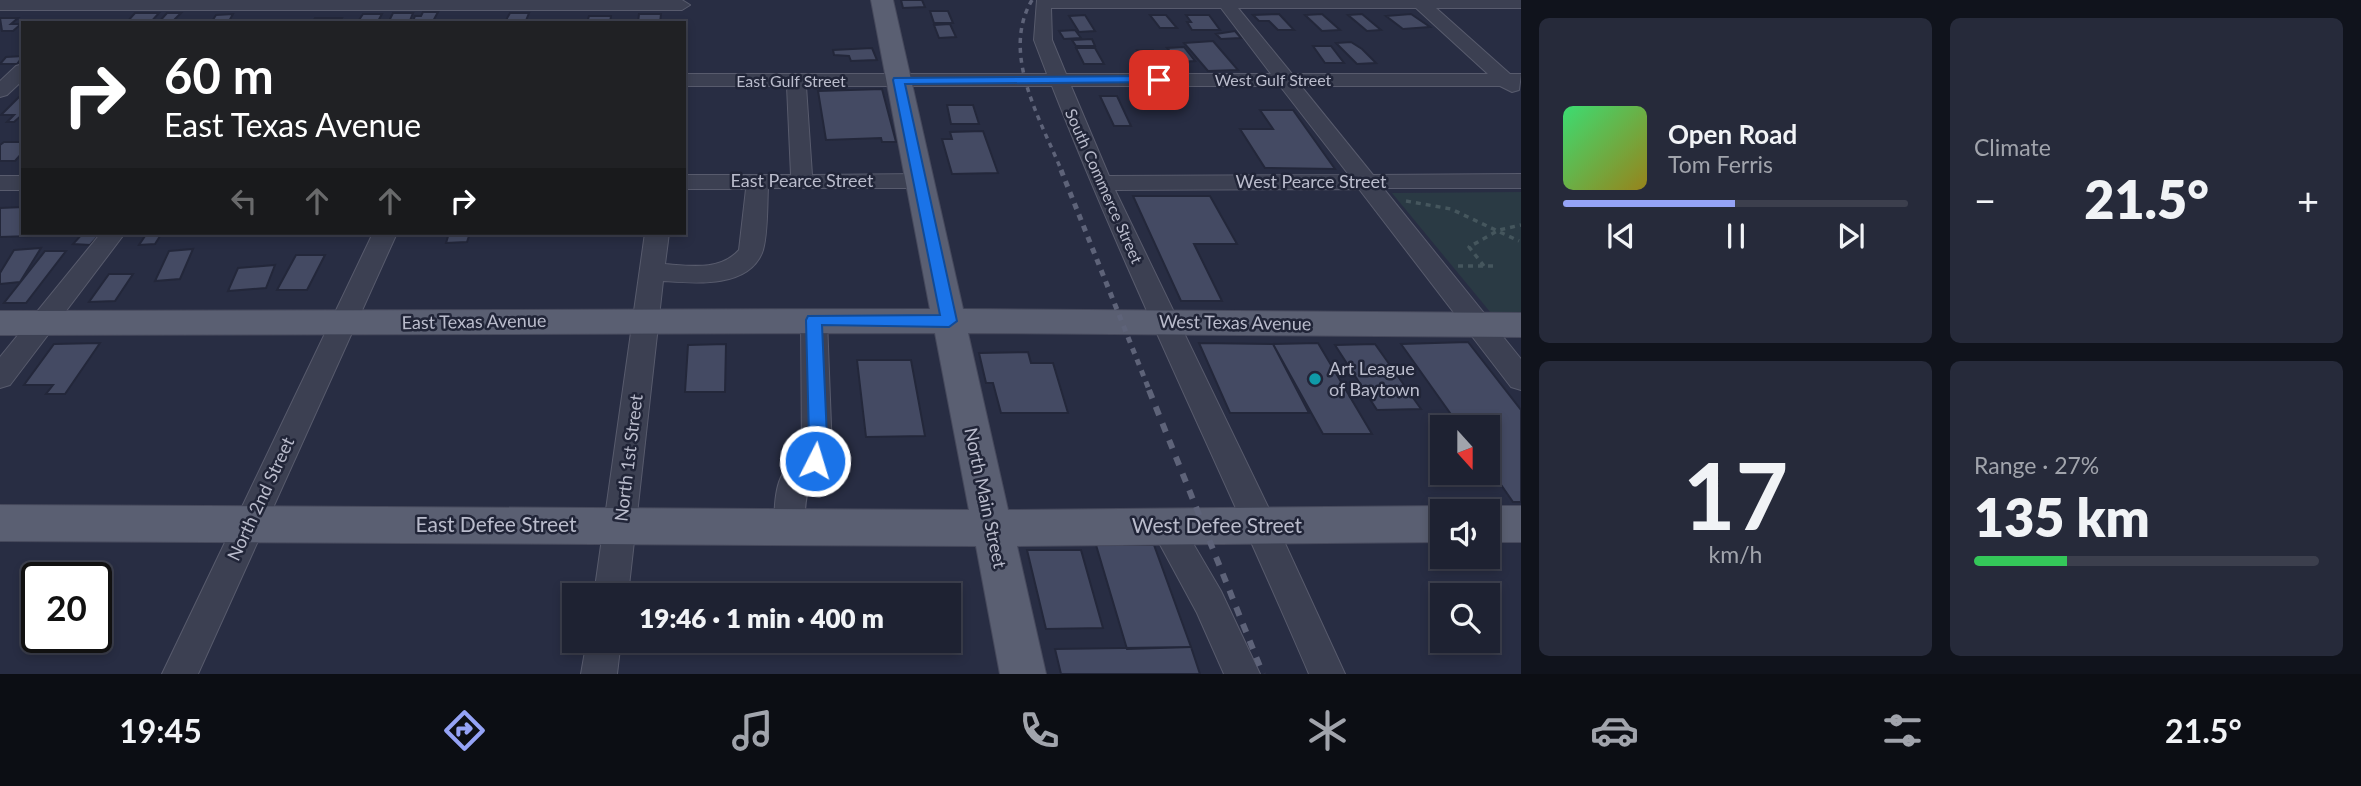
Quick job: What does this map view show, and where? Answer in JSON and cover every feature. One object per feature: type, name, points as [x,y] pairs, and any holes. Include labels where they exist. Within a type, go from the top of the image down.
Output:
[{"type":"main road","name":"North Main Street","points":[[882,0],[1023,674]]},
{"type":"main road","name":"East Texas Avenue","points":[[0,323],[949,321]]},
{"type":"main road","name":"West Texas Avenue","points":[[949,321],[1521,325]]},
{"type":"main road","name":"East Defee Street","points":[[0,523],[991,528]]},
{"type":"main road","name":"West Defee Street","points":[[991,528],[1430,524]]},
{"type":"main road","points":[[1500,524],[1521,524]]},
{"type":"street","points":[[1418,1],[1513,81],[1521,94]]},
{"type":"street","points":[[482,21],[490,2]]},
{"type":"street","points":[[0,5],[683,2],[680,21]]},
{"type":"street","points":[[1225,2],[1521,3]]},
{"type":"street","points":[[1225,2],[1521,379]]},
{"type":"street","name":"South Commerce Street","points":[[1225,2],[1043,3],[1043,40],[1101,183],[1261,525],[1327,674]]},
{"type":"street","points":[[77,21],[97,3]]},
{"type":"street","points":[[280,21],[294,3]]},
{"type":"street","name":"East Gulf Street","points":[[686,80],[898,80]]},
{"type":"street","name":"West Gulf Street","points":[[898,80],[1513,81]]},
{"type":"street","points":[[796,81],[802,181]]},
{"type":"street","points":[[652,272],[712,274],[726,272],[746,260],[751,252],[758,181]]},
{"type":"street","name":"East Pearce Street","points":[[686,182],[920,181]]},
{"type":"street","name":"West Pearce Street","points":[[1101,183],[1521,181]]},
{"type":"street","points":[[0,183],[21,183]]},
{"type":"street","points":[[0,377],[111,235]]},
{"type":"street","name":"North 2nd Street","points":[[180,674],[384,235]]},
{"type":"street","name":"North 1st Street","points":[[613,583],[656,235]]},
{"type":"street","points":[[789,527],[794,482],[815,461],[817,452],[814,320]]},
{"type":"street","points":[[1166,526],[1209,602],[1242,674]]},
{"type":"street","points":[[599,674],[602,653]]},
{"type":"path","points":[[1380,200],[1441,205],[1465,213],[1519,241]]},
{"type":"path","points":[[1484,266],[1469,247],[1499,230],[1521,225]]},
{"type":"path","points":[[1433,266],[1494,266]]},
{"type":"shaded area","points":[[1521,192],[1521,313],[1491,313],[1392,193]]},
{"type":"building","points":[[901,0],[922,0],[925,7],[903,8]]},
{"type":"building","points":[[930,11],[948,11],[953,23],[934,23]]},
{"type":"building","points":[[423,12],[438,12],[433,21],[413,21],[415,16],[421,16]]},
{"type":"building","points":[[135,13],[159,13],[152,21],[128,21]]},
{"type":"building","points":[[167,13],[181,13],[173,21],[160,21]]},
{"type":"building","points":[[393,13],[413,13],[410,21],[389,21]]},
{"type":"building","points":[[510,13],[529,13],[526,21],[506,21]]},
{"type":"building","points":[[233,14],[229,21],[212,21],[216,15]]},
{"type":"building","points":[[363,14],[382,14],[378,21],[358,21]]},
{"type":"building","points":[[639,14],[661,14],[660,21],[638,21]]},
{"type":"building","points":[[1279,14],[1294,30],[1278,30],[1269,21],[1259,21],[1253,15]]},
{"type":"building","points":[[1322,14],[1340,30],[1322,31],[1305,15]]},
{"type":"building","points":[[1362,14],[1381,30],[1367,31],[1348,15]]},
{"type":"building","points":[[1411,14],[1430,27],[1403,29],[1386,16]]},
{"type":"building","points":[[1085,15],[1095,31],[1079,32],[1069,16]]},
{"type":"building","points":[[1150,15],[1166,15],[1177,28],[1160,28]]},
{"type":"building","points":[[1186,15],[1209,15],[1220,30],[1192,30]]},
{"type":"building","points":[[589,16],[611,16],[610,21],[588,21]]},
{"type":"building","points":[[0,18],[18,18],[11,24],[21,24],[13,31],[2,31]]},
{"type":"building","points":[[315,18],[342,18],[340,21],[313,21]]},
{"type":"building","points":[[950,24],[956,37],[939,38],[934,25]]},
{"type":"building","points":[[1075,30],[1081,38],[1064,39],[1059,31]]},
{"type":"building","points":[[1235,31],[1241,38],[1221,39],[1216,34]]},
{"type":"building","points":[[1092,39],[1095,46],[1076,46],[1072,40]]},
{"type":"building","points":[[1213,41],[1238,70],[1208,71],[1184,43]]},
{"type":"building","points":[[1351,42],[1376,63],[1357,64],[1336,43]]},
{"type":"building","points":[[1313,46],[1331,46],[1344,63],[1325,63]]},
{"type":"building","points":[[1184,47],[1195,61],[1179,62],[1167,48]]},
{"type":"building","points":[[872,48],[877,60],[851,61],[849,56],[834,55],[833,50]]},
{"type":"building","points":[[1076,48],[1095,48],[1104,64],[1084,64]]},
{"type":"building","points":[[1137,50],[1153,50],[1162,63],[1145,63]]},
{"type":"building","points":[[21,56],[21,59],[17,64],[0,64],[6,57]]},
{"type":"building","points":[[882,89],[896,142],[882,142],[881,138],[826,140],[818,91]]},
{"type":"building","points":[[1100,96],[1117,96],[1131,126],[1114,126]]},
{"type":"building","points":[[21,97],[21,116],[14,122],[7,122],[14,115],[1,115]]},
{"type":"building","points":[[947,105],[973,105],[979,124],[951,124]]},
{"type":"building","points":[[1260,110],[1293,110],[1335,169],[1265,168],[1240,129],[1273,129]]},
{"type":"building","points":[[983,131],[998,173],[952,174],[942,139],[952,139],[950,132]]},
{"type":"building","points":[[4,142],[21,142],[21,154],[15,161],[0,161],[0,145]]},
{"type":"building","points":[[1133,196],[1210,196],[1237,244],[1194,244],[1222,301],[1181,301]]},
{"type":"building","points":[[21,207],[21,235],[32,236],[0,237],[0,208]]},
{"type":"building","points":[[81,235],[99,235],[90,245],[73,244]]},
{"type":"building","points":[[146,235],[161,235],[155,244],[139,245]]},
{"type":"building","points":[[448,235],[469,235],[467,242],[446,243]]},
{"type":"building","points":[[41,248],[20,282],[0,284],[0,273],[14,250]]},
{"type":"building","points":[[193,249],[180,279],[155,281],[169,251]]},
{"type":"building","points":[[45,251],[66,251],[26,303],[4,303]]},
{"type":"building","points":[[296,255],[325,255],[307,290],[277,290]]},
{"type":"building","points":[[275,265],[266,288],[228,291],[238,268]]},
{"type":"building","points":[[109,274],[133,274],[115,301],[89,302]]},
{"type":"building","points":[[1468,342],[1521,410],[1521,502],[1513,502],[1500,483],[1500,415],[1451,415],[1401,344]]},
{"type":"building","points":[[100,343],[65,394],[46,394],[53,385],[24,385],[54,344]]},
{"type":"building","points":[[1199,343],[1273,344],[1309,413],[1230,413]]},
{"type":"building","name":"Art League of Baytown","points":[[1318,343],[1372,434],[1323,434],[1273,344]]},
{"type":"building","points":[[726,344],[725,392],[685,392],[688,345]]},
{"type":"building","points":[[1375,344],[1421,409],[1377,410],[1335,345]]},
{"type":"building","points":[[1028,352],[1031,363],[1053,363],[1068,413],[1001,413],[993,383],[986,383],[979,353]]},
{"type":"building","points":[[857,360],[911,360],[925,436],[866,437]]},
{"type":"building","points":[[1096,545],[1154,545],[1191,647],[1127,649]]},
{"type":"building","points":[[1027,550],[1081,550],[1103,628],[1046,629]]},
{"type":"building","points":[[1191,647],[1200,674],[1061,674],[1055,649]]},
{"type":"railway","points":[[1032,0],[1023,21],[1020,42],[1022,64],[1035,109],[1062,172]]},
{"type":"railway","points":[[1061,170],[1150,392]]},
{"type":"railway","points":[[1149,390],[1263,674]]},
{"type":"place","name":"Art League of Baytown","points":[[1315,379]]},
{"type":"route","points":[[815,461],[818,438],[814,320],[949,321],[898,80],[1159,80]]}]
